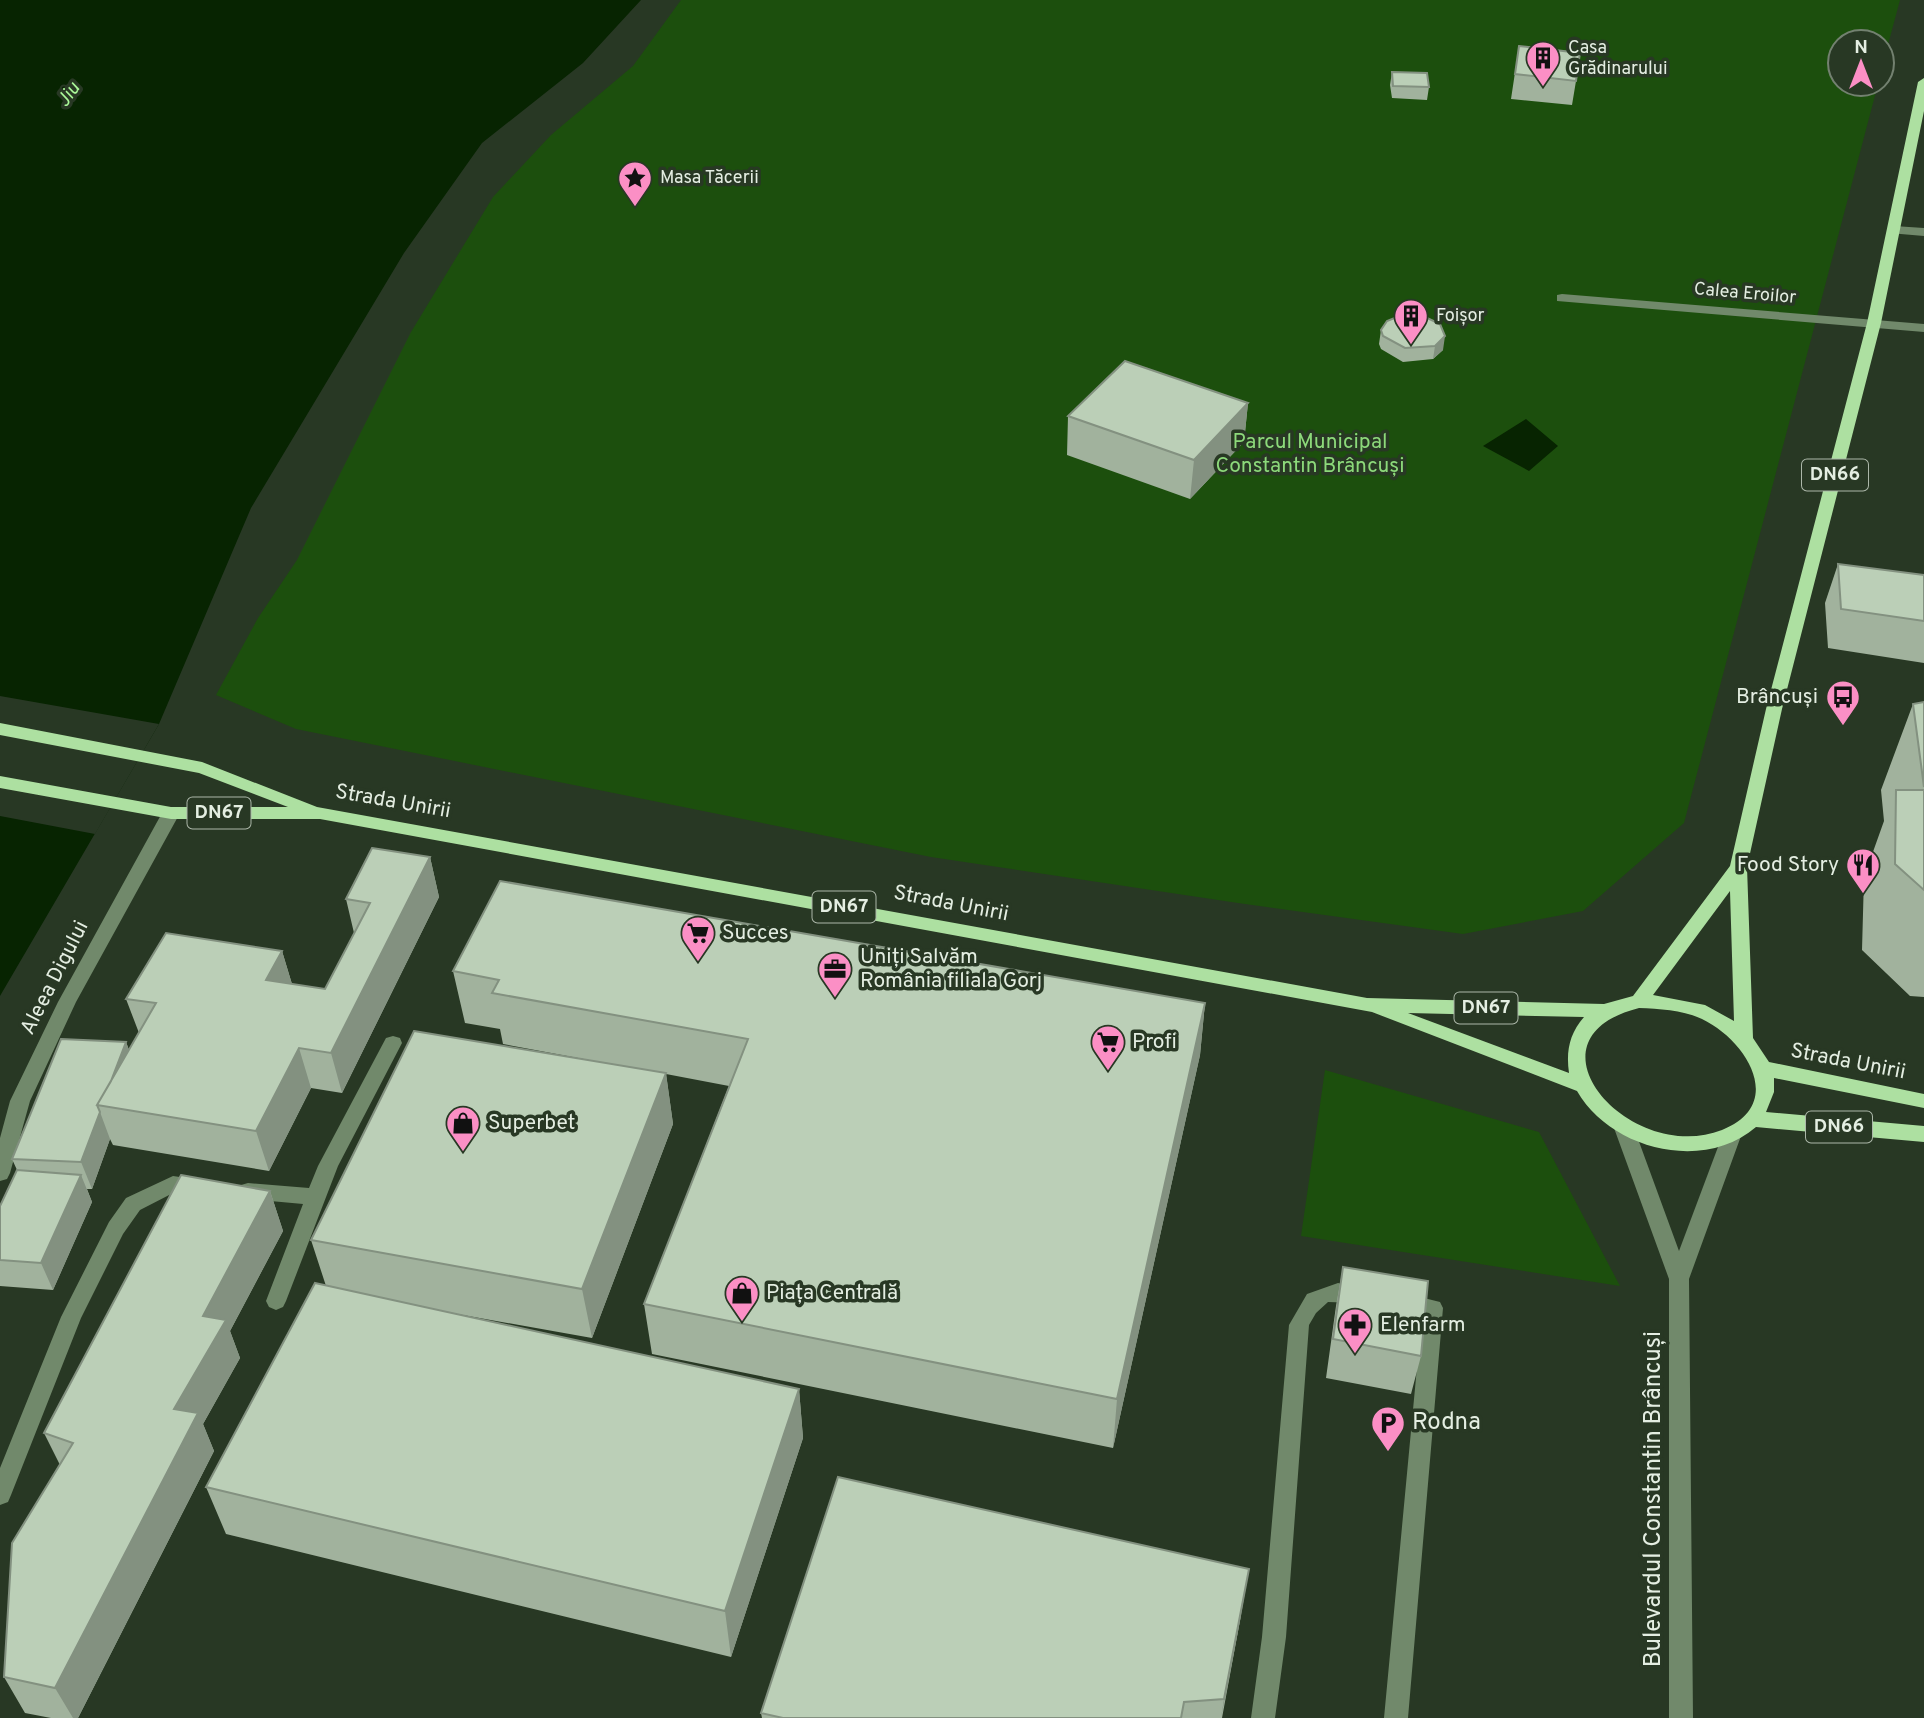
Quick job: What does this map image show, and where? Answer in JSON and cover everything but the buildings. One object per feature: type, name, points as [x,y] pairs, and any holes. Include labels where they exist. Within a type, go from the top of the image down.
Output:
[{"type":"main road","name":"DN66","points":[[1744,1039],[1738,867],[1774,709],[1874,323],[1924,82]]},
{"type":"main road","name":"Strada Unirii","points":[[0,729],[147,755],[202,768],[320,813]]},
{"type":"main road","name":"Strada Unirii","points":[[0,782],[171,813],[320,813],[1367,1005],[1605,1011],[1639,1001],[1677,1003],[1714,1016],[1744,1039],[1762,1068],[1765,1095],[1754,1119],[1731,1136],[1698,1144],[1660,1141],[1624,1128],[1597,1108],[1580,1085],[1574,1055],[1582,1030],[1605,1011]]},
{"type":"main road","name":"DN66","points":[[1639,1001],[1738,867]]},
{"type":"main road","name":"Strada Unirii","points":[[1367,1005],[1580,1085]]},
{"type":"main road","name":"Strada Unirii","points":[[1762,1068],[1924,1101]]},
{"type":"main road","name":"DN66","points":[[1754,1119],[1924,1134]]},
{"type":"street","points":[[1894,230],[1924,232]]},
{"type":"street","name":"Calea Eroilor","points":[[1562,298],[1924,328]]},
{"type":"street","name":"Aleea Digului","points":[[0,1173],[20,1101],[66,1002],[171,813]]},
{"type":"street","points":[[276,1301],[328,1166],[394,1043]]},
{"type":"street","points":[[0,1132],[20,1101]]},
{"type":"street","name":"Bulevardul Constantin Brâncuși","points":[[1624,1128],[1679,1279],[1681,1718]]},
{"type":"street","name":"Bulevardul Constantin Brâncuși","points":[[1679,1279],[1731,1136]]},
{"type":"street","points":[[0,1495],[71,1317],[116,1228],[133,1205],[173,1184],[316,1197]]},
{"type":"street","points":[[1263,1718],[1274,1637],[1299,1325],[1306,1306],[1323,1293],[1349,1292],[1433,1308],[1396,1718]]},
{"type":"green space","name":"Parcul Municipal Constantin Brâncuși","points":[[681,0],[1900,0],[1892,28],[1826,28],[1826,98],[1874,98],[1684,823],[1583,911],[1463,934],[931,857],[296,729],[216,695],[258,618],[297,560],[411,332],[493,197],[551,135],[633,66]]},
{"type":"green space","points":[[1325,1070],[1539,1132],[1620,1286],[1301,1236]]},
{"type":"water","name":"Jiu","points":[[0,0],[641,0],[583,63],[482,143],[404,253],[251,508],[159,724],[0,996]]},
{"type":"water","points":[[1526,419],[1558,446],[1529,471],[1483,446]]},
{"type":"pier","points":[[0,696],[159,724],[95,834],[0,816]]},
{"type":"place","name":"Casa Grădinarului","points":[[1543,88]]},
{"type":"place","name":"Masa Tăcerii","points":[[635,208]]},
{"type":"place","name":"Foișor","points":[[1411,346]]},
{"type":"place","name":"Brâncuși","points":[[1843,727]]},
{"type":"place","name":"Food Story","points":[[1863,895]]},
{"type":"place","name":"Succes","points":[[698,963]]},
{"type":"place","name":"Uniți Salvăm România filiala Gorj","points":[[835,999]]},
{"type":"place","name":"Profi","points":[[1108,1072]]},
{"type":"place","name":"Superbet","points":[[463,1153]]},
{"type":"place","name":"Piața Centrală","points":[[742,1323]]},
{"type":"place","name":"Elenfarm","points":[[1355,1355]]},
{"type":"place","name":"Rodna","points":[[1388,1453]]}]
